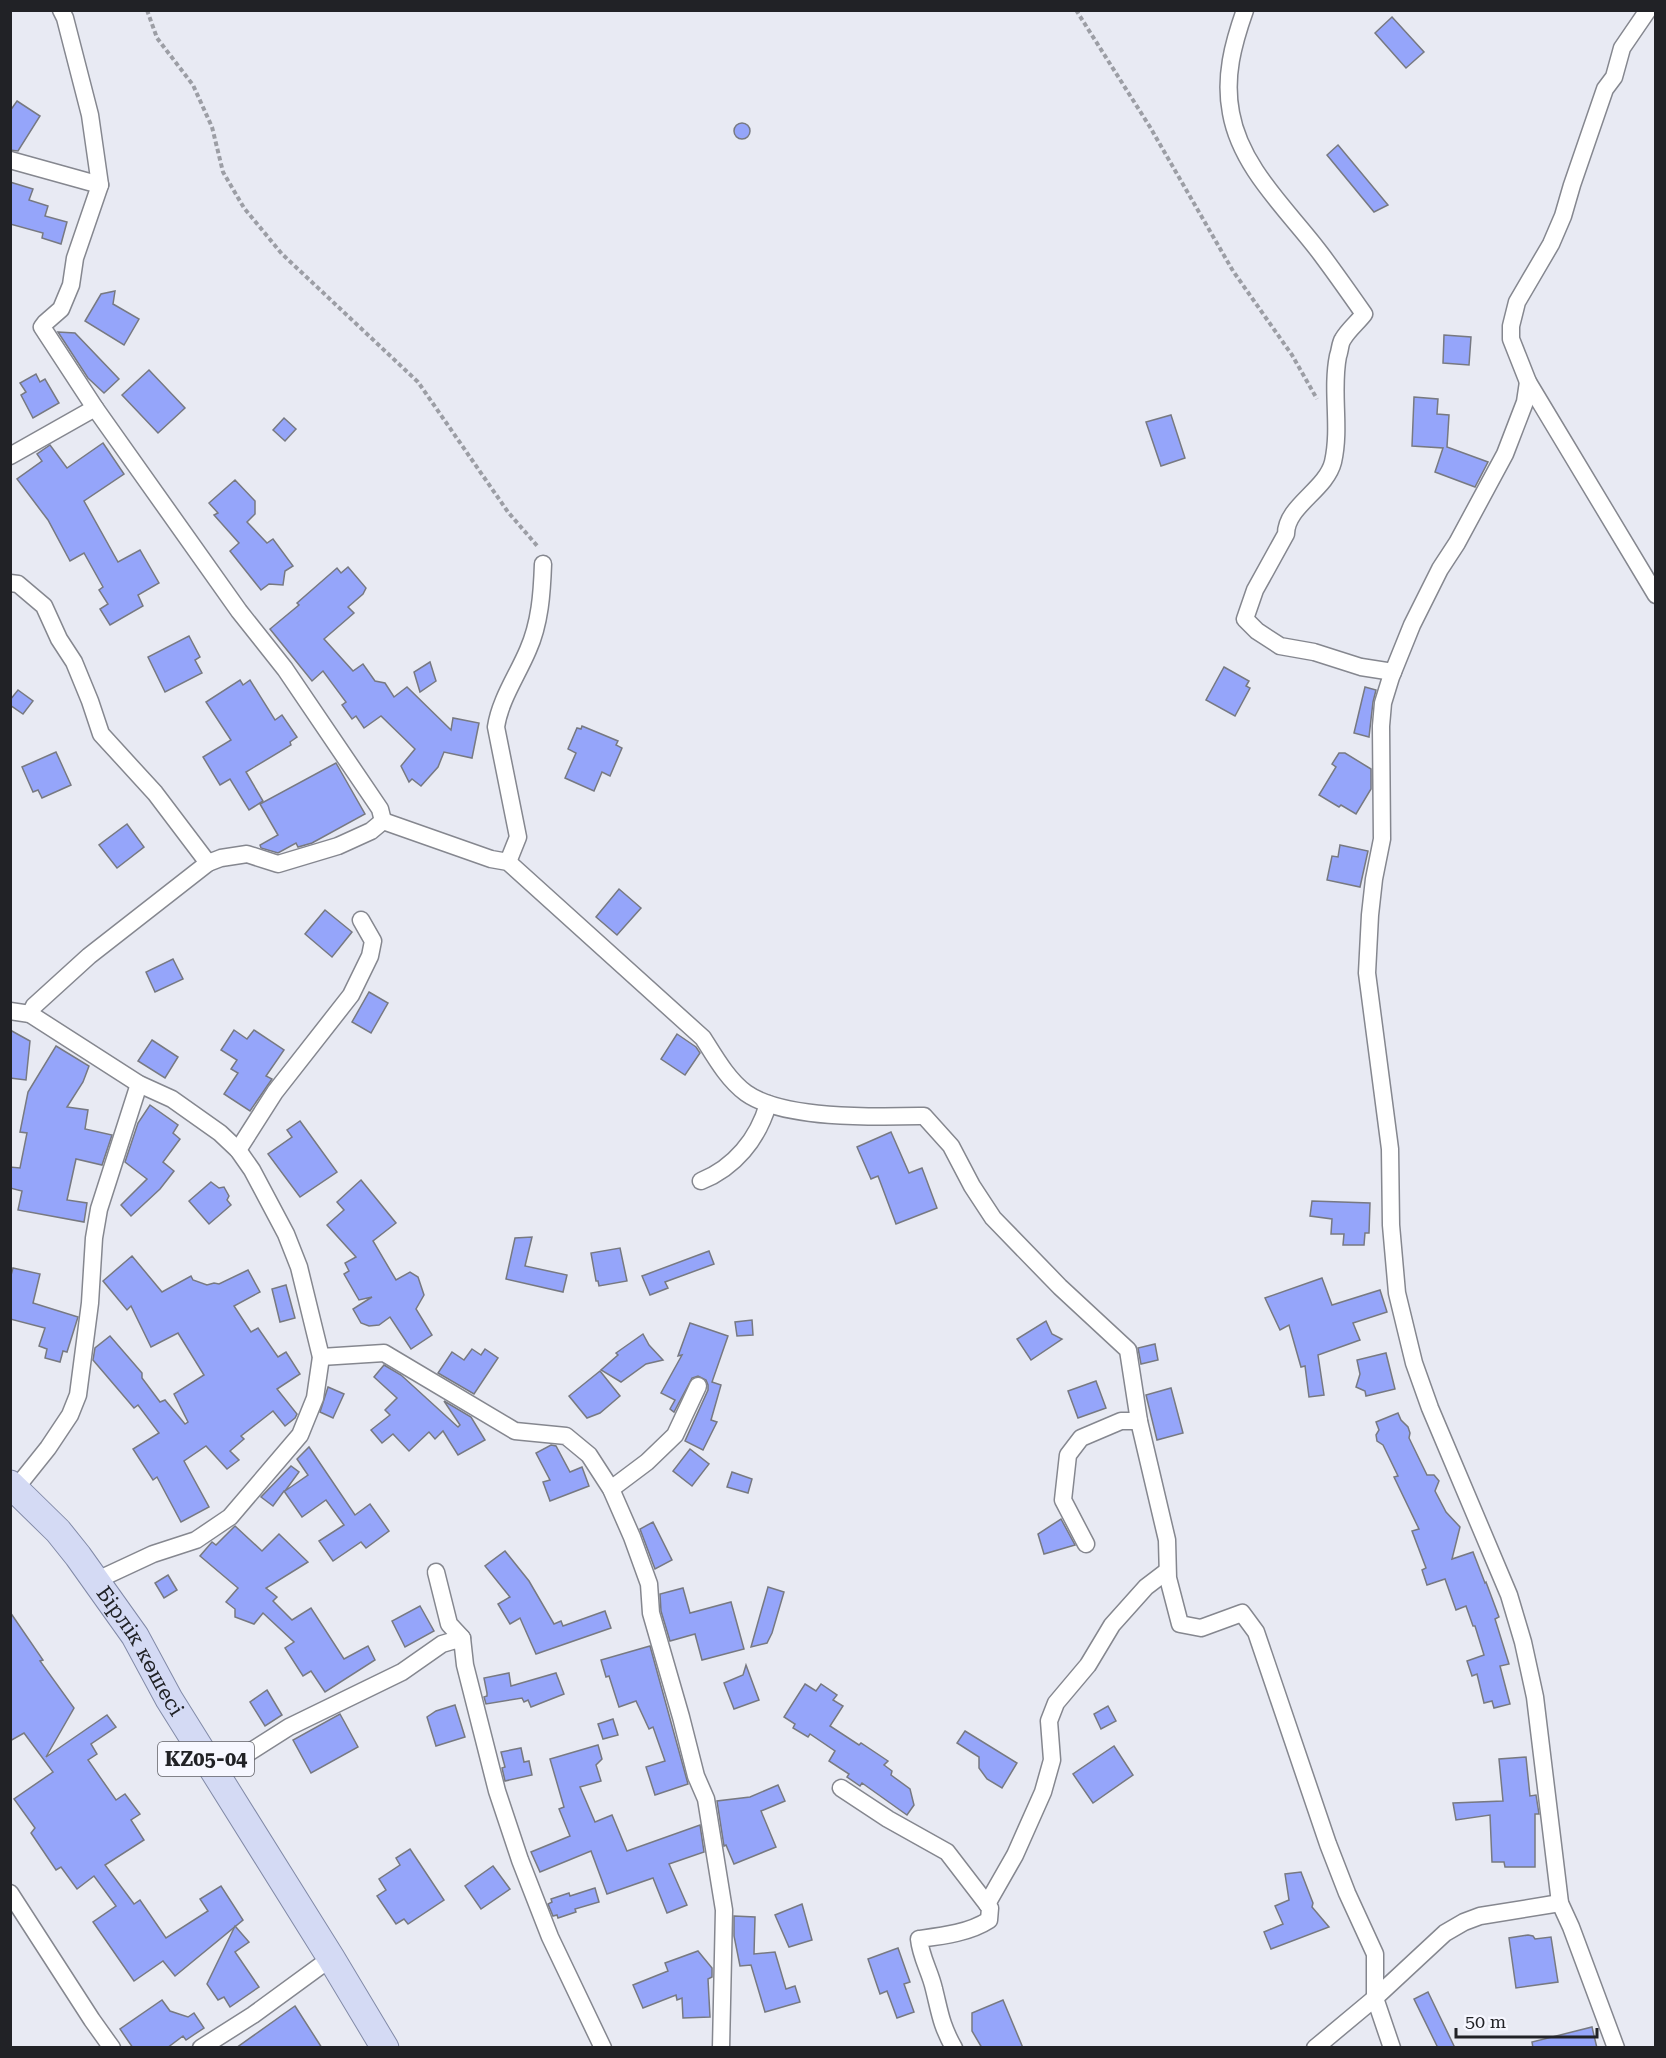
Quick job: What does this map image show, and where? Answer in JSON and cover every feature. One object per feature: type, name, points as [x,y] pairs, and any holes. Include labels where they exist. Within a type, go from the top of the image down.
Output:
[{"type":"main road","name":"Бірлік көшесі","points":[[13,1486],[58,1531],[135,1636],[215,1774],[385,2048]]},
{"type":"street","points":[[61,10],[90,115],[100,184],[75,258],[71,285],[61,309],[42,327],[95,408],[239,611],[285,669],[380,809],[383,821]]},
{"type":"street","points":[[1245,10],[1232,49],[1229,85],[1231,114],[1241,146],[1258,175],[1322,255],[1364,314],[1342,340],[1334,379],[1337,428],[1332,464],[1323,483],[1304,499],[1286,526],[1286,534],[1255,590],[1245,619],[1257,631],[1280,646],[1314,652],[1361,667],[1393,672]]},
{"type":"street","points":[[1648,10],[1623,48],[1614,77],[1605,89],[1563,216],[1551,244],[1516,302],[1511,339],[1528,382],[1656,595]]},
{"type":"street","points":[[10,160],[100,184]]},
{"type":"street","points":[[1528,382],[1525,402],[1516,430],[1457,543],[1440,569],[1412,626],[1383,703],[1381,726],[1382,839],[1374,879],[1367,973],[1390,1149],[1391,1225],[1397,1293],[1414,1363],[1430,1408],[1500,1573],[1523,1642],[1535,1697],[1560,1903],[1616,2048]]},
{"type":"street","points":[[10,456],[95,408]]},
{"type":"street","points":[[508,862],[518,837],[496,727],[498,712],[529,648],[538,620],[543,564]]},
{"type":"street","points":[[10,583],[18,584],[44,606],[59,639],[74,662],[101,734],[155,793],[208,862]]},
{"type":"street","points":[[383,821],[491,859],[508,862],[703,1038],[715,1057],[747,1093],[768,1104],[788,1109],[866,1118],[924,1116],[951,1146],[972,1186],[993,1218],[1060,1287],[1128,1350],[1139,1421],[1167,1540],[1167,1571],[1180,1624],[1200,1628],[1242,1613],[1256,1632],[1328,1844],[1375,1954],[1375,1998],[1392,2048]]},
{"type":"street","points":[[30,1014],[34,1006],[88,956],[208,862],[247,854],[278,864],[338,846],[371,831],[383,821]]},
{"type":"street","points":[[238,1150],[275,1092],[351,995],[370,956],[373,941],[361,920]]},
{"type":"street","points":[[10,1011],[30,1014],[139,1084],[172,1099],[220,1133],[238,1150],[252,1170],[286,1234],[298,1267],[321,1357],[315,1398],[300,1435],[230,1517],[196,1540],[153,1554],[95,1581]]},
{"type":"street","points":[[13,1486],[48,1448],[70,1415],[78,1395],[99,1209],[139,1084]]},
{"type":"street","points":[[701,1181],[717,1175],[736,1160],[763,1121],[768,1104]]},
{"type":"street","points":[[321,1357],[384,1353],[515,1431],[566,1436],[589,1455],[611,1489],[649,1584],[651,1613],[696,1776],[706,1798],[724,1910],[721,2048]]},
{"type":"street","points":[[611,1489],[647,1462],[675,1435],[698,1386]]},
{"type":"street","points":[[1086,1544],[1063,1500],[1068,1455],[1081,1438],[1121,1421],[1139,1421]]},
{"type":"street","points":[[987,1904],[1016,1855],[1043,1792],[1052,1760],[1049,1721],[1056,1703],[1088,1665],[1112,1625],[1146,1587],[1167,1571]]},
{"type":"street","points":[[436,1572],[449,1624],[462,1638],[465,1665],[494,1780],[514,1840],[550,1937],[603,2048]]},
{"type":"street","points":[[215,1774],[289,1726],[402,1672],[442,1644],[462,1638]]},
{"type":"street","points":[[841,1788],[888,1819],[947,1852],[990,1908],[989,1920],[981,1926],[919,1939],[921,1957],[934,1989],[939,2017],[954,2048]]},
{"type":"street","points":[[10,1893],[112,2048]]},
{"type":"street","points":[[1315,2048],[1375,1998],[1445,1933],[1480,1916],[1560,1903]]},
{"type":"street","points":[[201,2048],[253,2015],[331,1958]]},
{"type":"path","points":[[147,10],[157,38],[193,85],[212,127],[224,172],[244,208],[282,254],[418,382],[495,494],[539,548],[543,564]]},
{"type":"path","points":[[1076,10],[1150,127],[1233,271],[1292,355],[1337,428]]},
{"type":"building","points":[[1392,17],[1424,52],[1406,68],[1375,33]]},
{"type":"building","points":[[17,101],[40,116],[18,151],[10,150],[10,111]]},
{"type":"building","points":[[742,123],[748,125],[750,131],[748,137],[742,139],[736,137],[734,131],[736,125]]},
{"type":"building","points":[[1338,145],[1388,205],[1374,212],[1327,155]]},
{"type":"building","points":[[10,182],[33,189],[29,200],[48,206],[45,216],[67,222],[61,244],[42,238],[43,233],[10,224]]},
{"type":"building","points":[[115,291],[113,304],[139,319],[124,345],[85,321],[101,294]]},
{"type":"building","points":[[58,332],[75,333],[119,379],[104,393],[88,378]]},
{"type":"building","points":[[1444,335],[1471,337],[1469,365],[1443,363]]},
{"type":"building","points":[[149,370],[185,408],[158,433],[122,395]]},
{"type":"building","points":[[36,374],[40,382],[45,379],[59,403],[33,418],[21,395],[26,392],[20,383]]},
{"type":"building","points":[[1414,397],[1438,399],[1437,414],[1449,415],[1447,447],[1488,462],[1475,487],[1435,472],[1443,448],[1412,446]]},
{"type":"building","points":[[1171,415],[1185,458],[1161,466],[1146,422]]},
{"type":"building","points":[[284,418],[296,429],[285,441],[273,430]]},
{"type":"building","points":[[103,443],[124,474],[84,501],[118,562],[140,550],[159,583],[138,595],[143,606],[110,625],[100,609],[108,604],[99,590],[103,587],[84,553],[70,561],[48,520],[17,479],[42,461],[37,454],[50,445],[67,468]]},
{"type":"building","points":[[235,480],[255,501],[255,514],[247,522],[267,543],[273,539],[293,566],[285,571],[283,585],[269,584],[261,590],[230,551],[239,543],[214,515],[218,513],[209,503]]},
{"type":"building","points":[[348,567],[366,588],[363,594],[348,607],[354,613],[324,639],[353,671],[363,664],[375,681],[385,683],[394,697],[407,687],[451,730],[453,718],[479,723],[472,758],[444,752],[438,767],[421,786],[412,779],[409,782],[401,766],[415,749],[381,716],[364,728],[356,716],[352,719],[342,705],[346,702],[323,671],[312,681],[270,629],[337,568],[341,573]]},
{"type":"building","points":[[189,636],[200,657],[195,660],[202,673],[165,692],[148,657]]},
{"type":"building","points":[[430,662],[436,681],[420,692],[414,672]]},
{"type":"building","points":[[1224,667],[1249,681],[1246,686],[1250,688],[1235,716],[1206,700]]},
{"type":"building","points":[[240,680],[243,685],[250,680],[275,720],[282,715],[297,737],[290,742],[291,745],[246,772],[263,801],[249,810],[230,779],[220,785],[203,757],[231,740],[206,702]]},
{"type":"building","points":[[1365,687],[1376,690],[1369,737],[1354,733]]},
{"type":"building","points":[[18,690],[33,701],[23,714],[10,705],[10,700]]},
{"type":"building","points":[[582,726],[618,741],[616,745],[622,748],[610,776],[602,772],[594,791],[565,778],[576,753],[568,749],[577,728],[581,729]]},
{"type":"building","points":[[56,752],[71,785],[42,798],[38,790],[33,792],[22,767]]},
{"type":"building","points":[[1339,753],[1345,753],[1371,769],[1371,789],[1356,814],[1319,795],[1336,767],[1332,764]]},
{"type":"building","points":[[336,763],[365,814],[312,843],[298,847],[296,843],[278,853],[261,848],[260,845],[278,835],[260,804]]},
{"type":"building","points":[[127,824],[144,847],[117,868],[99,845]]},
{"type":"building","points":[[1340,845],[1368,851],[1360,887],[1327,880],[1332,856],[1338,857]]},
{"type":"building","points":[[619,889],[641,908],[617,935],[596,917]]},
{"type":"building","points":[[325,910],[352,932],[332,957],[305,934]]},
{"type":"building","points":[[173,959],[183,979],[155,992],[146,972]]},
{"type":"building","points":[[369,992],[388,1003],[371,1033],[352,1022]]},
{"type":"building","points":[[10,1030],[30,1041],[26,1080],[10,1078]]},
{"type":"building","points":[[234,1030],[247,1039],[254,1030],[284,1050],[266,1076],[272,1079],[250,1111],[224,1094],[238,1073],[231,1069],[237,1060],[221,1050]]},
{"type":"building","points":[[677,1034],[696,1047],[700,1053],[685,1075],[661,1059]]},
{"type":"building","points":[[152,1040],[178,1057],[165,1078],[138,1061]]},
{"type":"building","points":[[56,1046],[89,1066],[83,1082],[67,1107],[88,1110],[85,1129],[112,1135],[102,1165],[76,1159],[67,1200],[87,1203],[84,1222],[18,1210],[22,1191],[10,1188],[10,1167],[20,1168],[27,1133],[20,1132],[28,1092]]},
{"type":"building","points":[[150,1105],[178,1125],[173,1133],[180,1139],[163,1162],[174,1171],[160,1189],[131,1216],[121,1205],[147,1179],[125,1162],[138,1123]]},
{"type":"building","points":[[300,1121],[337,1172],[300,1197],[268,1154],[292,1137],[287,1130]]},
{"type":"building","points":[[891,1132],[909,1173],[922,1168],[937,1208],[896,1224],[878,1176],[871,1179],[857,1147]]},
{"type":"building","points":[[361,1180],[396,1223],[373,1241],[396,1280],[410,1272],[418,1277],[424,1295],[416,1309],[432,1335],[411,1349],[390,1317],[379,1325],[369,1326],[361,1323],[353,1309],[372,1297],[359,1300],[344,1274],[349,1271],[345,1263],[356,1257],[327,1225],[344,1210],[337,1202]]},
{"type":"building","points":[[211,1182],[219,1188],[224,1187],[229,1196],[227,1200],[231,1205],[209,1224],[189,1201]]},
{"type":"building","points":[[1312,1201],[1370,1203],[1369,1233],[1365,1233],[1364,1245],[1343,1245],[1344,1234],[1331,1234],[1332,1219],[1310,1216]]},
{"type":"building","points":[[532,1237],[525,1266],[567,1275],[563,1292],[506,1279],[515,1238]]},
{"type":"building","points":[[620,1248],[627,1281],[599,1286],[591,1253]]},
{"type":"building","points":[[709,1251],[714,1264],[665,1282],[668,1288],[650,1295],[642,1276]]},
{"type":"building","points":[[132,1256],[162,1292],[191,1276],[193,1280],[207,1285],[219,1284],[248,1270],[260,1292],[234,1306],[251,1332],[258,1328],[278,1357],[286,1352],[300,1374],[277,1389],[297,1414],[285,1426],[273,1411],[241,1436],[244,1439],[230,1451],[239,1460],[227,1469],[206,1446],[184,1461],[209,1507],[181,1522],[157,1477],[153,1480],[133,1449],[159,1433],[138,1405],[134,1408],[93,1360],[95,1348],[110,1336],[142,1373],[142,1378],[160,1402],[165,1400],[185,1424],[188,1422],[174,1394],[204,1375],[178,1333],[151,1347],[131,1306],[127,1310],[103,1281]]},
{"type":"building","points":[[13,1268],[40,1274],[33,1303],[78,1317],[67,1352],[63,1351],[60,1362],[45,1358],[47,1349],[39,1346],[45,1328],[10,1319],[10,1279]]},
{"type":"building","points":[[1322,1278],[1332,1305],[1380,1290],[1387,1312],[1353,1323],[1360,1340],[1318,1355],[1324,1395],[1309,1397],[1305,1366],[1301,1367],[1289,1325],[1280,1330],[1265,1298]]},
{"type":"building","points":[[286,1285],[295,1318],[280,1322],[272,1289]]},
{"type":"building","points":[[752,1320],[753,1335],[737,1336],[735,1322]]},
{"type":"building","points":[[1046,1321],[1052,1334],[1062,1339],[1031,1360],[1017,1339]]},
{"type":"building","points":[[690,1323],[728,1336],[712,1382],[721,1385],[711,1420],[717,1422],[703,1450],[685,1441],[708,1390],[706,1380],[698,1376],[692,1378],[674,1412],[670,1409],[675,1400],[661,1393],[682,1355],[678,1356]]},
{"type":"building","points":[[643,1334],[649,1345],[663,1360],[646,1364],[621,1382],[601,1370],[618,1355],[616,1353]]},
{"type":"building","points":[[1155,1344],[1158,1360],[1141,1364],[1138,1348]]},
{"type":"building","points":[[472,1349],[481,1355],[485,1349],[498,1358],[474,1394],[438,1373],[452,1352],[464,1360]]},
{"type":"building","points":[[1386,1353],[1395,1389],[1366,1396],[1365,1391],[1356,1387],[1360,1374],[1357,1360]]},
{"type":"building","points":[[384,1365],[401,1375],[458,1427],[460,1425],[444,1401],[471,1417],[485,1440],[458,1455],[443,1431],[435,1439],[429,1432],[409,1451],[393,1434],[382,1443],[371,1430],[390,1415],[385,1410],[397,1398],[374,1377]]},
{"type":"building","points":[[600,1371],[620,1396],[600,1413],[587,1418],[569,1396]]},
{"type":"building","points":[[1096,1381],[1106,1408],[1078,1418],[1068,1391]]},
{"type":"building","points":[[328,1387],[344,1394],[333,1418],[320,1412]]},
{"type":"building","points":[[1171,1388],[1183,1433],[1157,1440],[1146,1395]]},
{"type":"building","points":[[1398,1413],[1408,1427],[1409,1438],[1427,1475],[1434,1475],[1439,1481],[1435,1491],[1446,1512],[1460,1527],[1452,1559],[1473,1552],[1486,1582],[1499,1617],[1495,1619],[1509,1664],[1500,1666],[1510,1704],[1494,1708],[1492,1701],[1484,1703],[1477,1674],[1472,1676],[1467,1661],[1484,1655],[1466,1606],[1456,1610],[1445,1579],[1427,1585],[1422,1570],[1426,1568],[1412,1531],[1419,1529],[1394,1477],[1398,1476],[1383,1445],[1377,1441],[1376,1435],[1379,1430],[1376,1422]]},
{"type":"building","points":[[551,1445],[556,1446],[570,1472],[582,1467],[589,1486],[550,1501],[543,1482],[550,1480],[536,1453]]},
{"type":"building","points":[[309,1447],[355,1515],[370,1504],[389,1531],[366,1548],[361,1542],[333,1561],[319,1541],[344,1525],[326,1500],[302,1517],[284,1491],[273,1506],[261,1497],[291,1466],[299,1472],[285,1491],[308,1475],[297,1459]]},
{"type":"building","points":[[690,1449],[709,1464],[692,1486],[673,1471]]},
{"type":"building","points":[[732,1472],[752,1479],[748,1493],[727,1487]]},
{"type":"building","points":[[1061,1519],[1075,1545],[1044,1554],[1038,1534]]},
{"type":"building","points":[[653,1522],[672,1560],[655,1569],[640,1529]]},
{"type":"building","points":[[235,1526],[262,1551],[279,1534],[308,1562],[266,1588],[277,1597],[273,1601],[292,1620],[311,1608],[344,1659],[368,1646],[375,1660],[325,1692],[311,1671],[303,1676],[285,1648],[294,1642],[263,1613],[254,1624],[235,1617],[235,1609],[226,1602],[238,1588],[200,1556],[212,1542],[216,1545]]},
{"type":"building","points":[[505,1551],[529,1581],[554,1624],[561,1621],[563,1626],[605,1611],[611,1628],[536,1654],[520,1618],[510,1624],[498,1604],[510,1597],[485,1566]]},
{"type":"building","points":[[168,1575],[177,1590],[164,1598],[155,1583]]},
{"type":"building","points":[[768,1587],[784,1592],[767,1643],[751,1647]]},
{"type":"building","points":[[683,1588],[690,1613],[731,1602],[744,1649],[702,1660],[695,1634],[670,1641],[661,1611],[660,1594]]},
{"type":"building","points":[[420,1606],[434,1631],[405,1647],[392,1621]]},
{"type":"building","points":[[10,1612],[43,1660],[40,1661],[74,1708],[46,1757],[107,1715],[116,1727],[91,1744],[97,1754],[88,1760],[116,1800],[125,1794],[140,1814],[131,1820],[144,1840],[105,1865],[134,1904],[140,1900],[166,1938],[208,1911],[200,1899],[221,1886],[243,1920],[175,1976],[163,1961],[134,1981],[93,1922],[116,1906],[94,1876],[77,1889],[61,1867],[56,1870],[31,1833],[35,1828],[14,1799],[53,1772],[24,1733],[10,1741]]},
{"type":"building","points":[[650,1646],[688,1784],[655,1795],[646,1767],[665,1761],[653,1727],[649,1729],[636,1701],[619,1707],[601,1660]]},
{"type":"building","points":[[746,1665],[759,1700],[734,1709],[724,1683],[743,1675]]},
{"type":"building","points":[[509,1673],[511,1686],[556,1673],[564,1694],[531,1707],[528,1700],[524,1702],[522,1698],[486,1704],[484,1697],[487,1693],[484,1678]]},
{"type":"building","points":[[805,1684],[816,1691],[821,1684],[837,1695],[833,1700],[843,1706],[830,1726],[888,1761],[884,1765],[892,1771],[891,1775],[910,1789],[914,1805],[907,1815],[862,1783],[860,1786],[847,1777],[849,1774],[829,1761],[835,1751],[810,1734],[808,1737],[793,1728],[795,1724],[784,1717]]},
{"type":"building","points":[[267,1690],[282,1715],[265,1726],[250,1702]]},
{"type":"building","points":[[455,1705],[465,1737],[436,1746],[427,1717],[436,1711]]},
{"type":"building","points":[[1108,1706],[1116,1721],[1101,1729],[1094,1714]]},
{"type":"building","points":[[340,1714],[358,1747],[311,1773],[293,1740]]},
{"type":"building","points":[[613,1719],[618,1735],[603,1739],[598,1724]]},
{"type":"building","points":[[965,1731],[1017,1763],[1002,1788],[987,1779],[979,1768],[979,1757],[957,1743]]},
{"type":"building","points":[[598,1745],[602,1759],[596,1765],[601,1781],[580,1787],[595,1822],[612,1815],[627,1851],[700,1825],[704,1852],[669,1864],[687,1905],[667,1913],[653,1878],[607,1894],[591,1851],[540,1872],[531,1852],[570,1836],[559,1809],[564,1807],[550,1759]]},
{"type":"building","points":[[1114,1746],[1133,1775],[1093,1803],[1073,1774]]},
{"type":"building","points":[[521,1748],[524,1762],[529,1761],[532,1775],[505,1781],[502,1768],[505,1767],[501,1752]]},
{"type":"building","points":[[1526,1757],[1530,1796],[1536,1795],[1539,1814],[1535,1814],[1535,1867],[1505,1867],[1504,1862],[1492,1862],[1490,1815],[1456,1820],[1453,1803],[1503,1801],[1499,1759]]},
{"type":"building","points":[[778,1785],[785,1801],[761,1811],[776,1847],[734,1864],[726,1845],[724,1846],[717,1801],[750,1797]]},
{"type":"building","points":[[410,1849],[444,1900],[408,1924],[404,1919],[396,1924],[377,1896],[386,1890],[379,1879],[400,1865],[396,1858]]},
{"type":"building","points":[[493,1866],[510,1889],[481,1909],[465,1886]]},
{"type":"building","points":[[1301,1872],[1313,1903],[1312,1907],[1329,1927],[1271,1949],[1264,1932],[1283,1924],[1275,1906],[1289,1900],[1285,1874]]},
{"type":"building","points":[[595,1888],[599,1902],[575,1909],[576,1912],[558,1918],[557,1915],[553,1916],[548,1904],[552,1902],[551,1899]]},
{"type":"building","points":[[802,1904],[812,1940],[789,1947],[775,1915]]},
{"type":"building","points":[[734,1916],[755,1917],[754,1954],[775,1952],[786,1989],[795,1986],[800,2002],[765,2012],[751,1965],[740,1966],[734,1936]]},
{"type":"building","points":[[235,1926],[249,1942],[235,1952],[259,1987],[230,2007],[224,1997],[218,2000],[207,1984]]},
{"type":"building","points":[[1528,1935],[1535,1939],[1551,1937],[1558,1982],[1516,1988],[1509,1938]]},
{"type":"building","points":[[898,1948],[910,1982],[904,1984],[914,2012],[897,2018],[887,1991],[880,1994],[868,1959]]},
{"type":"building","points":[[698,1951],[712,1968],[712,1977],[708,1979],[710,2017],[683,2018],[682,1998],[677,2000],[676,1995],[643,2008],[633,1985],[668,1971],[665,1963]]},
{"type":"building","points":[[1428,1992],[1455,2048],[1438,2048],[1414,1999]]},
{"type":"building","points":[[162,2000],[170,2011],[188,2017],[194,2013],[204,2028],[186,2040],[183,2036],[167,2048],[133,2048],[120,2029]]},
{"type":"building","points":[[1003,2000],[1023,2048],[982,2048],[972,2031],[972,2013]]},
{"type":"building","points":[[295,2006],[322,2048],[236,2048]]},
{"type":"building","points":[[1592,2027],[1597,2048],[1533,2048],[1532,2042]]}]
